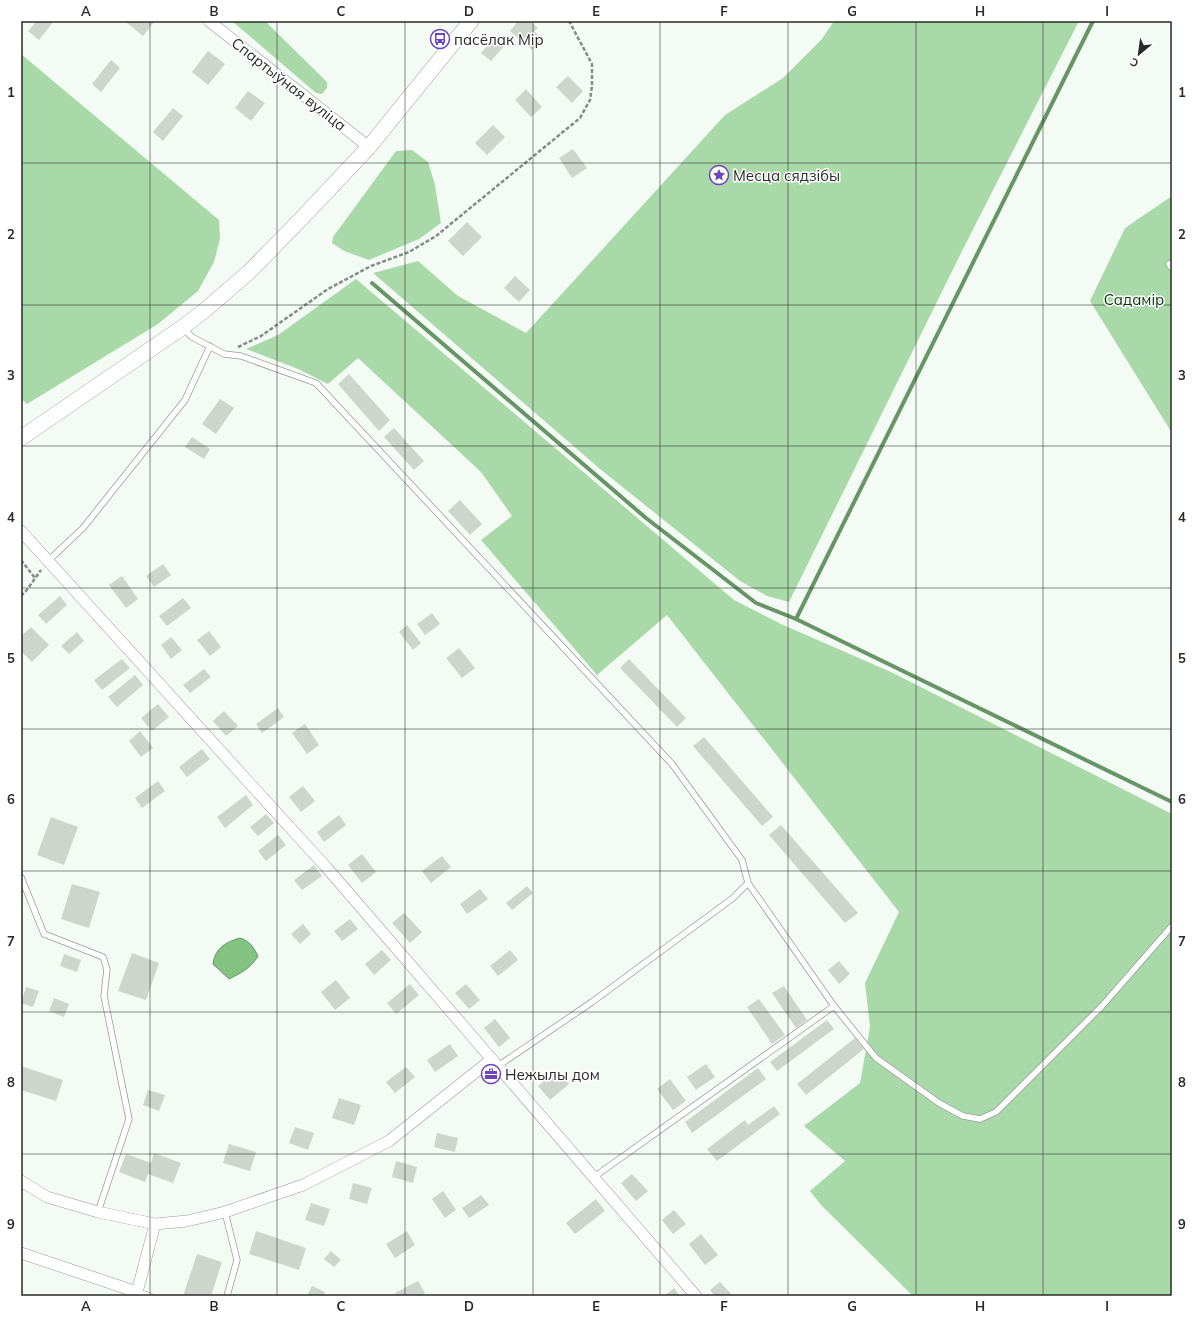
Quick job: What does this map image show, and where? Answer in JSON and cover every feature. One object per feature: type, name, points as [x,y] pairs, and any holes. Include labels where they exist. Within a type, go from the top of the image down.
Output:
[{"type":"main road","points":[[21,438],[183,328],[249,272],[369,146],[471,21]]},
{"type":"street","name":"Спартыўная вуліца","points":[[209,21],[369,146]]},
{"type":"street","points":[[21,531],[327,868],[696,1296]]},
{"type":"street","points":[[21,1181],[47,1197],[98,1212],[155,1224],[187,1221],[225,1212],[303,1185],[389,1141],[495,1062]]},
{"type":"street","points":[[21,1252],[136,1294],[155,1224]]},
{"type":"lane","points":[[183,328],[192,337],[224,354],[241,356],[316,383],[672,764],[742,860],[748,883],[834,1006],[876,1058],[938,1104],[963,1116],[980,1119],[996,1112],[1102,1006],[1172,926]]},
{"type":"lane","points":[[48,561],[83,528],[185,400],[210,346]]},
{"type":"lane","points":[[21,877],[44,934],[103,957],[107,969],[104,996],[129,1119],[98,1212]]},
{"type":"lane","points":[[495,1062],[592,1002],[733,898],[748,883]]},
{"type":"lane","points":[[594,1177],[834,1006]]},
{"type":"lane","points":[[225,1212],[237,1260],[227,1296]]},
{"type":"lane","points":[[136,1294],[150,1296]]},
{"type":"path","points":[[224,354],[262,336],[328,289],[371,266],[409,252],[436,236],[580,118],[590,100],[592,86],[592,64],[569,21]]},
{"type":"path","points":[[21,560],[35,578],[21,596]]},
{"type":"green space","points":[[232,21],[265,21],[327,82],[327,88],[322,94],[316,93]]},
{"type":"green space","points":[[834,21],[1079,21],[961,253],[789,602],[767,596],[740,581],[600,469],[373,273],[418,261],[458,296],[526,333],[725,115],[783,78],[822,39]]},
{"type":"green space","points":[[21,54],[219,220],[220,239],[214,262],[198,291],[158,324],[27,404],[21,399]]},
{"type":"green space","points":[[412,150],[428,162],[435,185],[441,223],[419,239],[369,260],[344,251],[332,243],[333,237],[396,151]]},
{"type":"green space","name":"Садамір","points":[[1172,196],[1172,433],[1090,301],[1125,228]]},
{"type":"green space","points":[[356,279],[734,600],[781,624],[891,672],[1172,814],[1172,1296],[913,1296],[822,1206],[810,1191],[845,1161],[804,1126],[860,1083],[870,1027],[865,983],[899,912],[667,615],[597,675],[481,540],[512,516],[481,472],[358,358],[328,384],[298,369],[246,349],[278,335]]},
{"type":"shaded area","points":[[240,938],[249,943],[258,956],[249,967],[229,979],[213,964],[214,958],[222,946]]},
{"type":"building","points":[[37,21],[54,21],[39,40],[28,31]]},
{"type":"building","points":[[129,21],[155,21],[143,36],[127,23]]},
{"type":"building","points":[[518,21],[530,21],[538,28],[534,31],[542,39],[532,50],[510,31]]},
{"type":"building","points":[[496,37],[505,45],[491,61],[481,53]]},
{"type":"building","points":[[208,51],[225,64],[208,85],[192,72]]},
{"type":"building","points":[[111,60],[120,68],[101,92],[92,84]]},
{"type":"building","points":[[568,76],[583,91],[572,103],[556,87]]},
{"type":"building","points":[[526,89],[542,107],[531,117],[515,100]]},
{"type":"building","points":[[248,91],[265,103],[251,121],[235,108]]},
{"type":"building","points":[[173,108],[183,116],[163,141],[153,132]]},
{"type":"building","points":[[493,125],[505,137],[487,155],[475,143]]},
{"type":"building","points":[[573,149],[587,168],[572,178],[559,158]]},
{"type":"building","points":[[467,222],[482,237],[463,256],[448,241]]},
{"type":"building","points":[[515,276],[530,290],[519,302],[504,288]]},
{"type":"building","points":[[349,374],[390,420],[379,431],[338,384]]},
{"type":"building","points":[[220,399],[234,408],[216,434],[202,424]]},
{"type":"building","points":[[394,428],[424,461],[414,470],[384,437]]},
{"type":"building","points":[[192,437],[210,449],[204,459],[185,447]]},
{"type":"building","points":[[460,500],[482,524],[470,535],[448,511]]},
{"type":"building","points":[[163,564],[171,575],[154,587],[146,576]]},
{"type":"building","points":[[122,576],[138,599],[126,608],[109,585]]},
{"type":"building","points":[[60,596],[67,605],[46,624],[38,615]]},
{"type":"building","points":[[183,598],[191,608],[167,626],[159,616]]},
{"type":"building","points":[[432,613],[440,624],[425,635],[417,624]]},
{"type":"building","points":[[407,625],[421,643],[413,650],[399,632]]},
{"type":"building","points":[[31,627],[49,645],[32,662],[21,651],[21,636]]},
{"type":"building","points":[[209,631],[221,647],[210,656],[197,640]]},
{"type":"building","points":[[77,632],[84,641],[69,654],[61,646]]},
{"type":"building","points":[[171,637],[182,650],[171,659],[161,645]]},
{"type":"building","points":[[459,648],[475,668],[462,678],[446,658]]},
{"type":"building","points":[[122,659],[130,668],[102,690],[94,680]]},
{"type":"building","points":[[629,659],[686,718],[677,727],[620,668]]},
{"type":"building","points":[[204,669],[211,677],[190,693],[183,685]]},
{"type":"building","points":[[135,675],[143,685],[117,707],[108,697]]},
{"type":"building","points":[[158,704],[169,717],[152,731],[141,718]]},
{"type":"building","points":[[278,708],[284,717],[262,733],[256,724]]},
{"type":"building","points":[[224,711],[238,726],[226,736],[213,721]]},
{"type":"building","points":[[305,724],[319,745],[307,754],[292,733]]},
{"type":"building","points":[[140,731],[153,748],[141,757],[129,741]]},
{"type":"building","points":[[704,737],[773,817],[762,826],[693,746]]},
{"type":"building","points":[[202,749],[210,759],[187,777],[179,767]]},
{"type":"building","points":[[158,781],[165,791],[142,808],[135,798]]},
{"type":"building","points":[[303,786],[315,801],[301,812],[289,797]]},
{"type":"building","points":[[246,795],[253,805],[225,828],[217,817]]},
{"type":"building","points":[[266,814],[274,823],[258,836],[250,827]]},
{"type":"building","points":[[339,815],[346,825],[324,842],[317,832]]},
{"type":"building","points":[[51,817],[78,827],[64,865],[37,855]]},
{"type":"building","points":[[781,825],[858,913],[845,923],[769,835]]},
{"type":"building","points":[[278,835],[286,845],[266,861],[258,851]]},
{"type":"building","points":[[362,854],[376,872],[362,883],[348,865]]},
{"type":"building","points":[[442,856],[451,867],[431,883],[422,871]]},
{"type":"building","points":[[314,865],[322,876],[302,890],[294,880]]},
{"type":"building","points":[[72,884],[100,892],[89,928],[61,919]]},
{"type":"building","points":[[527,886],[533,893],[512,910],[506,903]]},
{"type":"building","points":[[480,889],[488,899],[467,914],[460,904]]},
{"type":"building","points":[[404,913],[422,932],[410,943],[392,923]]},
{"type":"building","points":[[350,919],[358,929],[342,941],[334,931]]},
{"type":"building","points":[[303,924],[311,934],[300,944],[291,934]]},
{"type":"building","points":[[382,950],[391,960],[374,975],[365,964]]},
{"type":"building","points":[[510,950],[518,960],[498,976],[490,966]]},
{"type":"building","points":[[132,953],[159,963],[146,1000],[118,991]]},
{"type":"building","points":[[64,954],[81,960],[77,972],[60,966]]},
{"type":"building","points":[[839,961],[850,974],[839,984],[828,970]]},
{"type":"building","points":[[336,980],[350,998],[335,1010],[321,992]]},
{"type":"building","points":[[410,984],[419,995],[396,1014],[387,1003]]},
{"type":"building","points":[[466,984],[480,1000],[469,1009],[455,993]]},
{"type":"building","points":[[784,986],[807,1020],[796,1028],[772,993]]},
{"type":"building","points":[[26,987],[39,991],[33,1007],[21,1003]]},
{"type":"building","points":[[54,998],[69,1004],[64,1017],[49,1011]]},
{"type":"building","points":[[759,999],[785,1035],[772,1044],[747,1007]]},
{"type":"building","points":[[495,1019],[510,1038],[499,1047],[484,1028]]},
{"type":"building","points":[[827,1020],[834,1029],[777,1071],[770,1062]]},
{"type":"building","points":[[855,1038],[864,1049],[806,1095],[797,1084]]},
{"type":"building","points":[[450,1044],[458,1056],[435,1072],[427,1060]]},
{"type":"building","points":[[706,1064],[715,1077],[696,1090],[687,1077]]},
{"type":"building","points":[[21,1066],[63,1080],[56,1101],[21,1090]]},
{"type":"building","points":[[406,1067],[415,1077],[395,1093],[386,1082]]},
{"type":"building","points":[[758,1068],[766,1079],[692,1133],[685,1122]]},
{"type":"building","points":[[556,1070],[569,1084],[550,1100],[538,1086]]},
{"type":"building","points":[[670,1079],[686,1101],[673,1110],[657,1089]]},
{"type":"building","points":[[148,1090],[165,1095],[159,1111],[143,1105]]},
{"type":"building","points":[[339,1098],[361,1105],[354,1125],[332,1118]]},
{"type":"building","points":[[774,1106],[780,1114],[717,1161],[707,1149],[745,1120],[748,1125]]},
{"type":"building","points":[[295,1127],[314,1133],[308,1150],[289,1143]]},
{"type":"building","points":[[437,1133],[458,1138],[455,1152],[434,1147]]},
{"type":"building","points":[[229,1144],[256,1152],[250,1171],[223,1163]]},
{"type":"building","points":[[154,1153],[181,1163],[173,1183],[148,1174],[145,1182],[119,1172],[126,1154],[151,1163]]},
{"type":"building","points":[[396,1161],[417,1167],[413,1183],[392,1177]]},
{"type":"building","points":[[632,1174],[648,1191],[636,1201],[621,1183]]},
{"type":"building","points":[[353,1183],[372,1188],[367,1204],[349,1199]]},
{"type":"building","points":[[443,1191],[456,1210],[445,1218],[432,1199]]},
{"type":"building","points":[[481,1195],[489,1205],[469,1218],[462,1208]]},
{"type":"building","points":[[596,1199],[605,1211],[575,1234],[566,1223]]},
{"type":"building","points":[[311,1203],[330,1209],[324,1226],[305,1220]]},
{"type":"building","points":[[674,1210],[686,1224],[673,1234],[662,1220]]},
{"type":"building","points":[[256,1231],[306,1248],[299,1270],[249,1254]]},
{"type":"building","points":[[407,1231],[415,1245],[395,1258],[386,1244]]},
{"type":"building","points":[[701,1234],[718,1255],[705,1265],[689,1244]]},
{"type":"building","points":[[331,1251],[341,1260],[334,1267],[324,1259]]},
{"type":"building","points":[[197,1254],[222,1262],[211,1296],[183,1296]]},
{"type":"building","points":[[418,1281],[425,1293],[420,1296],[397,1296],[395,1293]]},
{"type":"building","points":[[720,1282],[733,1296],[715,1296],[710,1290]]},
{"type":"building","points":[[312,1286],[325,1292],[323,1296],[307,1296]]},
{"type":"building","points":[[674,1288],[680,1296],[664,1296]]},
{"type":"waterway","points":[[796,619],[1093,21]]},
{"type":"waterway","points":[[372,283],[646,518],[756,603],[796,619],[1172,802]]},
{"type":"place","name":"пасёлак Мір","points":[[440,39]]},
{"type":"place","name":"Месца сядзібы","points":[[719,175]]},
{"type":"place","name":"Нежылы дом","points":[[491,1074]]}]
